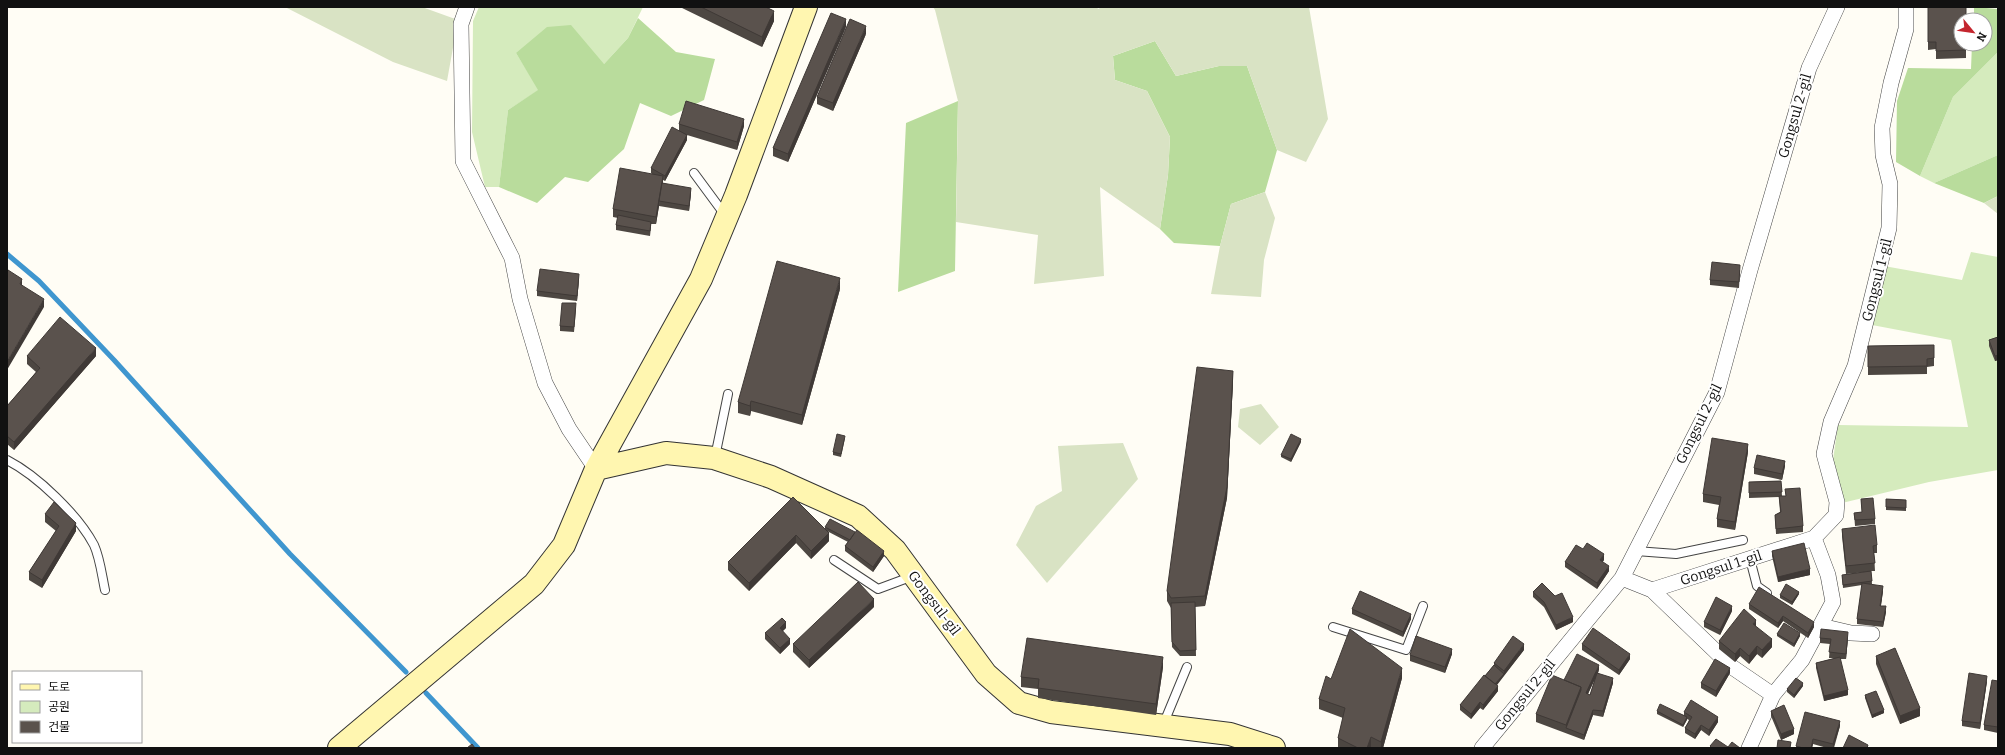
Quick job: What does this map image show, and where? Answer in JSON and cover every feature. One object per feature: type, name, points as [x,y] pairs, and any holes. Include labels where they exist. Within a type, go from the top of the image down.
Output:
[{"type":"street","points":[[467,7],[461,24],[463,161],[512,258],[520,299],[545,383],[568,429],[596,469]]},
{"type":"street","points":[[339,748],[534,584],[564,545],[596,469],[701,279],[727,217],[806,7]]},
{"type":"street","name":"Gongsul 2-gil","points":[[1482,748],[1622,578],[1717,392],[1750,270],[1809,68],[1837,7]]},
{"type":"street","name":"Gongsul 1-gil","points":[[1652,590],[1814,538],[1836,515],[1837,502],[1824,454],[1831,422],[1855,366],[1890,228],[1890,184],[1883,155],[1882,128],[1891,83],[1906,29],[1906,7]]},
{"type":"street","name":"Gongsul-gil","points":[[596,469],[666,454],[714,458],[771,477],[858,516],[895,550],[986,674],[1019,703],[1051,712],[1230,734],[1274,748]]},
{"type":"street","points":[[1749,748],[1773,695],[1802,660],[1818,624],[1833,602],[1828,575],[1814,538]]},
{"type":"street","points":[[1622,578],[1652,590],[1732,667],[1773,695]]},
{"type":"street","points":[[1818,624],[1852,633],[1872,634]]},
{"type":"lane","points":[[694,173],[727,217]]},
{"type":"lane","points":[[714,458],[728,394]]},
{"type":"lane","points":[[7,460],[21,467],[75,515],[95,546],[106,590]]},
{"type":"lane","points":[[1636,551],[1676,554],[1743,540]]},
{"type":"lane","points":[[1750,559],[1757,586],[1776,599]]},
{"type":"lane","points":[[834,560],[878,589],[913,575]]},
{"type":"lane","points":[[1333,627],[1406,650],[1423,606]]},
{"type":"lane","points":[[1163,726],[1187,667]]},
{"type":"green space","points":[[285,7],[422,7],[458,20],[447,81],[393,62]]},
{"type":"green space","points":[[479,7],[643,7],[628,38],[604,64],[516,53],[539,90],[508,110],[499,187],[485,187],[472,132],[473,21]]},
{"type":"green space","points":[[933,7],[1097,7],[1098,9],[1102,7],[1309,7],[1328,119],[1306,162],[1277,150],[1247,66],[1219,66],[1176,76],[1155,41],[1113,56],[1115,80],[1147,91],[1170,137],[1168,175],[1160,229],[1100,187],[1104,276],[1034,284],[1038,235],[956,222],[958,101]]},
{"type":"green space","points":[[1974,7],[1998,9],[1998,52],[1953,97],[1920,176],[1896,162],[1897,101],[1908,68],[1971,69],[1972,52],[1993,52],[1993,12],[1974,12]]},
{"type":"green space","points":[[638,18],[676,52],[715,59],[704,100],[671,116],[640,103],[624,149],[588,182],[565,177],[537,203],[499,187],[508,110],[538,90],[516,53],[547,27],[571,25],[604,64],[628,38]]},
{"type":"green space","points":[[1155,41],[1176,76],[1219,66],[1247,66],[1277,150],[1265,192],[1231,204],[1220,246],[1174,243],[1160,229],[1168,175],[1170,137],[1147,91],[1115,80],[1113,56]]},
{"type":"green space","points":[[1998,52],[1998,155],[1934,183],[1920,176],[1953,97]]},
{"type":"green space","points":[[958,101],[955,271],[898,292],[906,123]]},
{"type":"green space","points":[[1998,155],[1998,196],[1984,203],[1934,183]]},
{"type":"green space","points":[[1265,192],[1275,218],[1264,260],[1261,297],[1211,294],[1220,246],[1231,204]]},
{"type":"green space","points":[[1998,196],[1998,214],[1984,203]]},
{"type":"green space","points":[[1971,252],[1998,257],[1998,470],[1929,482],[1842,503],[1833,460],[1838,425],[1968,427],[1951,340],[1872,325],[1884,266],[1962,280]]},
{"type":"green space","points":[[1261,404],[1279,427],[1260,445],[1238,427],[1240,409]]},
{"type":"green space","points":[[1123,443],[1138,479],[1047,583],[1016,545],[1036,506],[1062,491],[1058,446]]},
{"type":"building","points":[[701,7],[766,7],[774,11],[762,37]]},
{"type":"building","points":[[1928,7],[1966,7],[1966,12],[1953,12],[1953,50],[1936,51],[1936,42],[1928,42]]},
{"type":"building","points":[[831,13],[846,19],[788,154],[773,148]]},
{"type":"building","points":[[850,19],[866,26],[833,103],[817,97]]},
{"type":"building","points":[[686,101],[744,119],[737,142],[679,124]]},
{"type":"building","points":[[672,127],[687,135],[665,176],[651,168]]},
{"type":"building","points":[[620,168],[663,176],[656,217],[613,209]]},
{"type":"building","points":[[662,183],[691,188],[689,206],[659,201]]},
{"type":"building","points":[[618,215],[651,222],[650,231],[616,225]]},
{"type":"building","points":[[777,261],[840,278],[802,415],[751,401],[750,406],[738,402]]},
{"type":"building","points":[[1712,262],[1740,265],[1739,282],[1710,280]]},
{"type":"building","points":[[540,269],[579,274],[577,296],[537,291]]},
{"type":"building","points":[[8,270],[22,279],[20,284],[44,299],[7,362],[7,272]]},
{"type":"building","points":[[562,303],[576,303],[574,327],[560,326]]},
{"type":"building","points":[[60,317],[96,348],[14,442],[7,436],[7,406],[40,368],[27,356]]},
{"type":"building","points":[[1998,337],[1998,355],[1995,356],[1989,340]]},
{"type":"building","points":[[1934,345],[1934,358],[1927,359],[1927,366],[1868,367],[1868,346]]},
{"type":"building","points":[[1197,367],[1233,371],[1227,487],[1205,596],[1171,598],[1167,591]]},
{"type":"building","points":[[837,434],[845,436],[841,454],[833,452]]},
{"type":"building","points":[[1291,434],[1301,439],[1291,459],[1281,455]]},
{"type":"building","points":[[1712,438],[1748,444],[1735,522],[1717,519],[1721,497],[1703,494]]},
{"type":"building","points":[[1757,455],[1785,461],[1782,474],[1754,468]]},
{"type":"building","points":[[1781,481],[1782,492],[1749,493],[1749,482]]},
{"type":"building","points":[[1800,488],[1803,526],[1776,529],[1775,515],[1781,512],[1779,496],[1786,496],[1785,489]]},
{"type":"building","points":[[793,497],[829,533],[811,551],[796,535],[749,583],[728,562]]},
{"type":"building","points":[[1873,498],[1875,519],[1855,520],[1854,513],[1862,512],[1861,499]]},
{"type":"building","points":[[1886,499],[1906,500],[1906,508],[1886,507]]},
{"type":"building","points":[[54,502],[76,523],[42,580],[29,572],[59,526],[45,514]]},
{"type":"building","points":[[830,519],[855,532],[850,540],[825,527]]},
{"type":"building","points":[[1875,525],[1877,545],[1873,546],[1875,563],[1846,566],[1842,529]]},
{"type":"building","points":[[857,530],[884,551],[873,567],[845,546]]},
{"type":"building","points":[[1587,543],[1604,554],[1600,560],[1609,566],[1597,583],[1565,562],[1576,545],[1583,549]]},
{"type":"building","points":[[1804,543],[1810,569],[1778,577],[1772,551]]},
{"type":"building","points":[[1871,571],[1872,581],[1843,585],[1842,575]]},
{"type":"building","points":[[858,582],[874,599],[809,660],[793,644]]},
{"type":"building","points":[[1542,583],[1555,596],[1562,593],[1573,617],[1556,625],[1544,602],[1533,592]]},
{"type":"building","points":[[1862,583],[1883,586],[1880,606],[1886,606],[1883,622],[1857,619]]},
{"type":"building","points":[[1786,584],[1799,592],[1792,602],[1780,595]]},
{"type":"building","points":[[1759,587],[1814,622],[1808,633],[1783,616],[1778,623],[1749,604]]},
{"type":"building","points":[[1360,591],[1411,614],[1403,632],[1352,609]]},
{"type":"building","points":[[1716,597],[1732,606],[1720,630],[1704,622]]},
{"type":"building","points":[[1195,602],[1196,650],[1180,651],[1172,642],[1171,603]]},
{"type":"building","points":[[1744,609],[1756,620],[1753,624],[1772,639],[1762,650],[1757,646],[1749,656],[1740,648],[1735,654],[1719,641]]},
{"type":"building","points":[[782,618],[786,622],[780,628],[790,639],[780,648],[765,633]]},
{"type":"building","points":[[1784,623],[1800,633],[1794,644],[1777,634]]},
{"type":"building","points":[[1593,628],[1630,654],[1619,670],[1582,644]]},
{"type":"building","points":[[1350,629],[1402,668],[1381,742],[1371,737],[1367,748],[1358,748],[1338,738],[1345,708],[1319,699],[1326,676],[1331,679]]},
{"type":"building","points":[[1821,629],[1848,632],[1846,654],[1829,652],[1831,639],[1820,638]]},
{"type":"building","points":[[1416,636],[1452,649],[1445,667],[1410,655]]},
{"type":"building","points":[[1513,636],[1524,644],[1504,671],[1494,663]]},
{"type":"building","points":[[1027,638],[1163,657],[1156,704],[1038,688],[1039,679],[1021,677]]},
{"type":"building","points":[[1895,648],[1920,708],[1900,716],[1876,656]]},
{"type":"building","points":[[1577,654],[1599,665],[1586,693],[1590,695],[1597,673],[1613,678],[1603,711],[1593,710],[1584,735],[1566,728],[1581,690],[1581,687],[1564,680]]},
{"type":"building","points":[[1840,657],[1848,690],[1824,696],[1816,663]]},
{"type":"building","points":[[1715,659],[1730,668],[1716,691],[1701,683]]},
{"type":"building","points":[[1494,665],[1504,674],[1495,684],[1485,676]]},
{"type":"building","points":[[1969,673],[1987,676],[1980,723],[1962,721]]},
{"type":"building","points":[[1484,675],[1498,686],[1483,705],[1480,702],[1471,714],[1460,705]]},
{"type":"building","points":[[1552,675],[1581,687],[1566,725],[1536,714]]},
{"type":"building","points":[[1796,678],[1803,683],[1794,695],[1787,689]]},
{"type":"building","points":[[1992,680],[1998,681],[1998,727],[1984,725]]},
{"type":"building","points":[[1876,691],[1884,710],[1872,715],[1865,695]]},
{"type":"building","points":[[1691,700],[1718,717],[1709,730],[1701,725],[1695,734],[1685,728],[1692,717],[1684,712]]},
{"type":"building","points":[[1660,704],[1687,717],[1683,725],[1657,711]]},
{"type":"building","points":[[1784,705],[1794,729],[1781,734],[1771,711]]},
{"type":"building","points":[[1805,712],[1840,721],[1833,744],[1813,739],[1811,748],[1796,746]]},
{"type":"building","points":[[1849,735],[1868,745],[1867,748],[1843,748]]},
{"type":"building","points":[[1716,739],[1728,747],[1732,742],[1740,748],[1712,748],[1710,746]]},
{"type":"building","points":[[1778,740],[1791,742],[1790,748],[1777,748]]},
{"type":"building","points":[[472,744],[475,748],[467,748]]},
{"type":"waterway","points":[[7,254],[39,281],[114,360],[290,554],[406,672]]},
{"type":"waterway","points":[[426,693],[478,748]]}]
